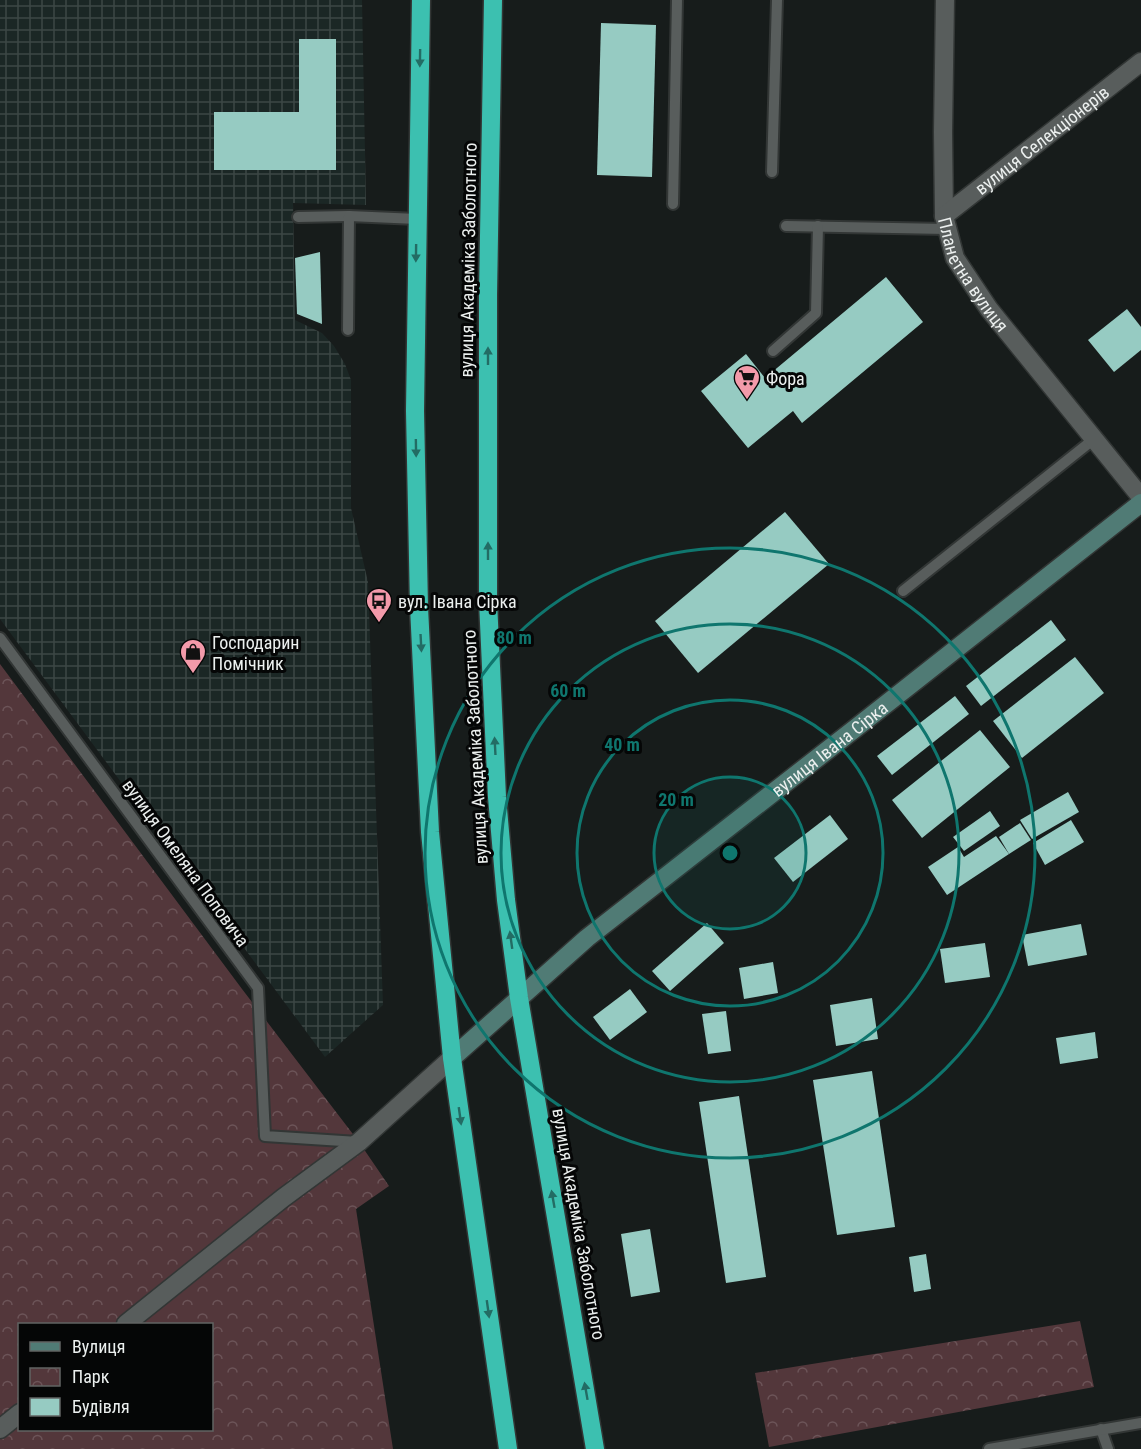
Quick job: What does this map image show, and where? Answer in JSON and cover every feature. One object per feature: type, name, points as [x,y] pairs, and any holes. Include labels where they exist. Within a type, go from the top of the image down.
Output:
[{"type":"highway","points":[[421,0],[415,411],[419,607],[430,832],[452,1058],[508,1449]]},
{"type":"highway","name":"вулиця Академіка Заболотного","points":[[493,0],[488,295],[488,601],[497,797],[506,900],[519,998],[595,1449]]},
{"type":"street","name":"Планетна вулиця","points":[[945,0],[943,132],[946,223],[955,258],[989,309],[1141,497]]},
{"type":"street","name":"вулиця Селекціонерів","points":[[946,223],[1141,62]]},
{"type":"street","name":"вулиця Івана Сірка","points":[[452,1058],[587,938],[1141,503]]},
{"type":"street","points":[[127,1323],[273,1206],[359,1142],[452,1058]]},
{"type":"street","points":[[0,1429],[18,1415]]},
{"type":"lane","points":[[673,204],[677,0]]},
{"type":"lane","points":[[772,172],[777,0]]},
{"type":"lane","points":[[298,217],[349,216],[417,219]]},
{"type":"lane","points":[[348,330],[349,216]]},
{"type":"lane","points":[[786,226],[946,223]]},
{"type":"lane","points":[[773,351],[816,313],[818,226]]},
{"type":"lane","points":[[903,591],[1094,439]]},
{"type":"lane","name":"вулиця Омеляна Поповича","points":[[0,638],[258,988],[265,1136],[359,1142]]},
{"type":"lane","points":[[989,1449],[1141,1422]]},
{"type":"lane","points":[[1101,1430],[1108,1449]]},
{"type":"shaded area","points":[[0,0],[362,0],[366,205],[293,203],[295,320],[322,333],[334,346],[351,380],[351,508],[368,582],[383,1005],[325,1057],[0,619]]},
{"type":"green space","points":[[0,664],[359,1142],[389,1186],[356,1209],[393,1449],[0,1449]]},
{"type":"green space","points":[[1080,1321],[1094,1387],[769,1447],[755,1373]]},
{"type":"building","points":[[601,23],[656,25],[652,177],[597,175]]},
{"type":"building","points":[[299,39],[336,39],[336,170],[214,170],[214,112],[299,112]]},
{"type":"building","points":[[320,252],[322,324],[297,314],[295,258]]},
{"type":"building","points":[[886,277],[923,322],[802,423],[793,411],[748,448],[701,391],[746,354],[765,378]]},
{"type":"building","points":[[1127,309],[1141,327],[1141,350],[1114,372],[1088,340]]},
{"type":"building","points":[[785,512],[829,564],[698,673],[655,621]]},
{"type":"building","points":[[1051,620],[1066,640],[981,706],[966,686]]},
{"type":"building","points":[[1075,657],[1104,693],[1022,758],[993,721]]},
{"type":"building","points":[[955,696],[969,714],[892,775],[877,756]]},
{"type":"building","points":[[980,730],[1010,767],[922,838],[892,800]]},
{"type":"building","points":[[1068,792],[1079,812],[1032,839],[1020,820]]},
{"type":"building","points":[[990,811],[1000,826],[964,851],[953,837]]},
{"type":"building","points":[[830,815],[848,839],[793,882],[774,858]]},
{"type":"building","points":[[1071,820],[1084,842],[1045,865],[1033,843]]},
{"type":"building","points":[[1020,823],[1031,840],[1009,854],[999,837]]},
{"type":"building","points":[[996,836],[1009,854],[947,895],[928,867],[958,847],[964,857]]},
{"type":"building","points":[[707,923],[724,943],[670,991],[652,971]]},
{"type":"building","points":[[1081,924],[1087,955],[1028,966],[1022,935]]},
{"type":"building","points":[[985,943],[990,977],[945,983],[940,949]]},
{"type":"building","points":[[773,962],[778,993],[744,999],[739,968]]},
{"type":"building","points":[[630,989],[647,1012],[610,1040],[593,1017]]},
{"type":"building","points":[[872,998],[878,1039],[836,1046],[830,1005]]},
{"type":"building","points":[[726,1011],[731,1051],[708,1054],[702,1014]]},
{"type":"building","points":[[1095,1032],[1098,1058],[1060,1064],[1056,1038]]},
{"type":"building","points":[[872,1071],[895,1227],[837,1235],[813,1080]]},
{"type":"building","points":[[739,1096],[766,1277],[726,1283],[699,1102]]},
{"type":"building","points":[[650,1229],[660,1292],[631,1297],[621,1234]]},
{"type":"building","points":[[926,1254],[931,1289],[914,1292],[909,1257]]},
{"type":"place","name":"Фора","points":[[747,401]]},
{"type":"place","name":"вул. Івана Сірка","points":[[379,624]]},
{"type":"place","name":"Господарин Помічник","points":[[193,675]]}]
